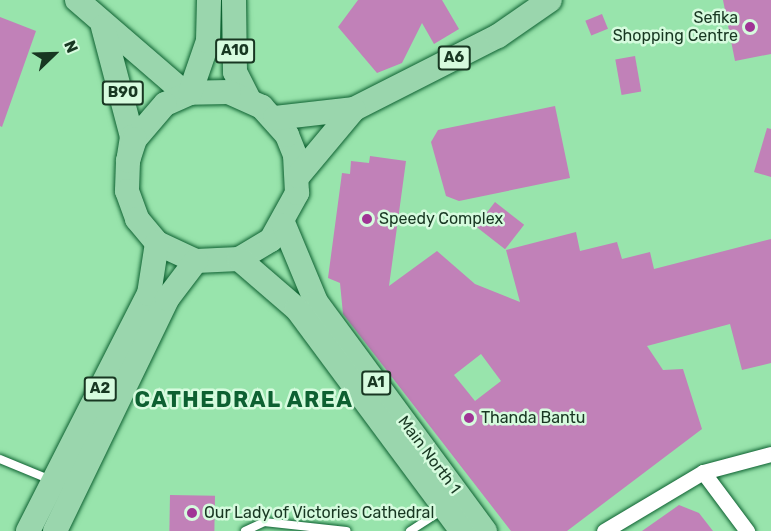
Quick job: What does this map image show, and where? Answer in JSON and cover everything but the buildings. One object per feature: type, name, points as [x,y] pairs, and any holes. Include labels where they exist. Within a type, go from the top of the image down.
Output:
[{"type":"main road","name":"B90","points":[[77,0],[103,27],[184,90]]},
{"type":"main road","name":"A10","points":[[184,90],[208,41],[209,0]]},
{"type":"main road","name":"A10","points":[[234,0],[236,72],[248,98]]},
{"type":"main road","name":"A6","points":[[275,118],[354,109],[498,36],[550,0]]},
{"type":"main road","name":"B90","points":[[103,27],[127,106],[132,137],[128,161]]},
{"type":"main road","points":[[184,90],[229,92],[248,98],[275,118],[291,145],[298,176],[284,225],[256,251],[239,259],[195,261],[157,243],[137,219],[127,191],[128,161],[148,119],[184,90]]},
{"type":"main road","name":"A6","points":[[298,176],[354,109]]},
{"type":"main road","name":"Main North 1","points":[[284,225],[316,302],[485,531]]},
{"type":"main road","name":"A2","points":[[28,531],[149,294],[157,243]]},
{"type":"main road","name":"Main North 1","points":[[239,259],[297,309],[462,531]]},
{"type":"main road","name":"A2","points":[[55,531],[167,299],[195,261]]},
{"type":"street","points":[[613,528],[704,472],[771,454]]},
{"type":"street","points":[[704,472],[747,531]]},
{"type":"lane","points":[[0,459],[53,480]]},
{"type":"lane","points":[[410,531],[445,508]]},
{"type":"lane","points":[[245,531],[264,522],[346,531]]},
{"type":"place","name":"Sefika Shopping Centre","points":[[750,27]]},
{"type":"place","name":"Speedy Complex","points":[[367,219]]},
{"type":"place","name":"Thanda Bantu","points":[[469,418]]},
{"type":"place","name":"Our Lady of Victories Cathedral","points":[[192,513]]},
{"type":"district","name":"CATHEDRAL AREA","points":[[244,400]]}]
